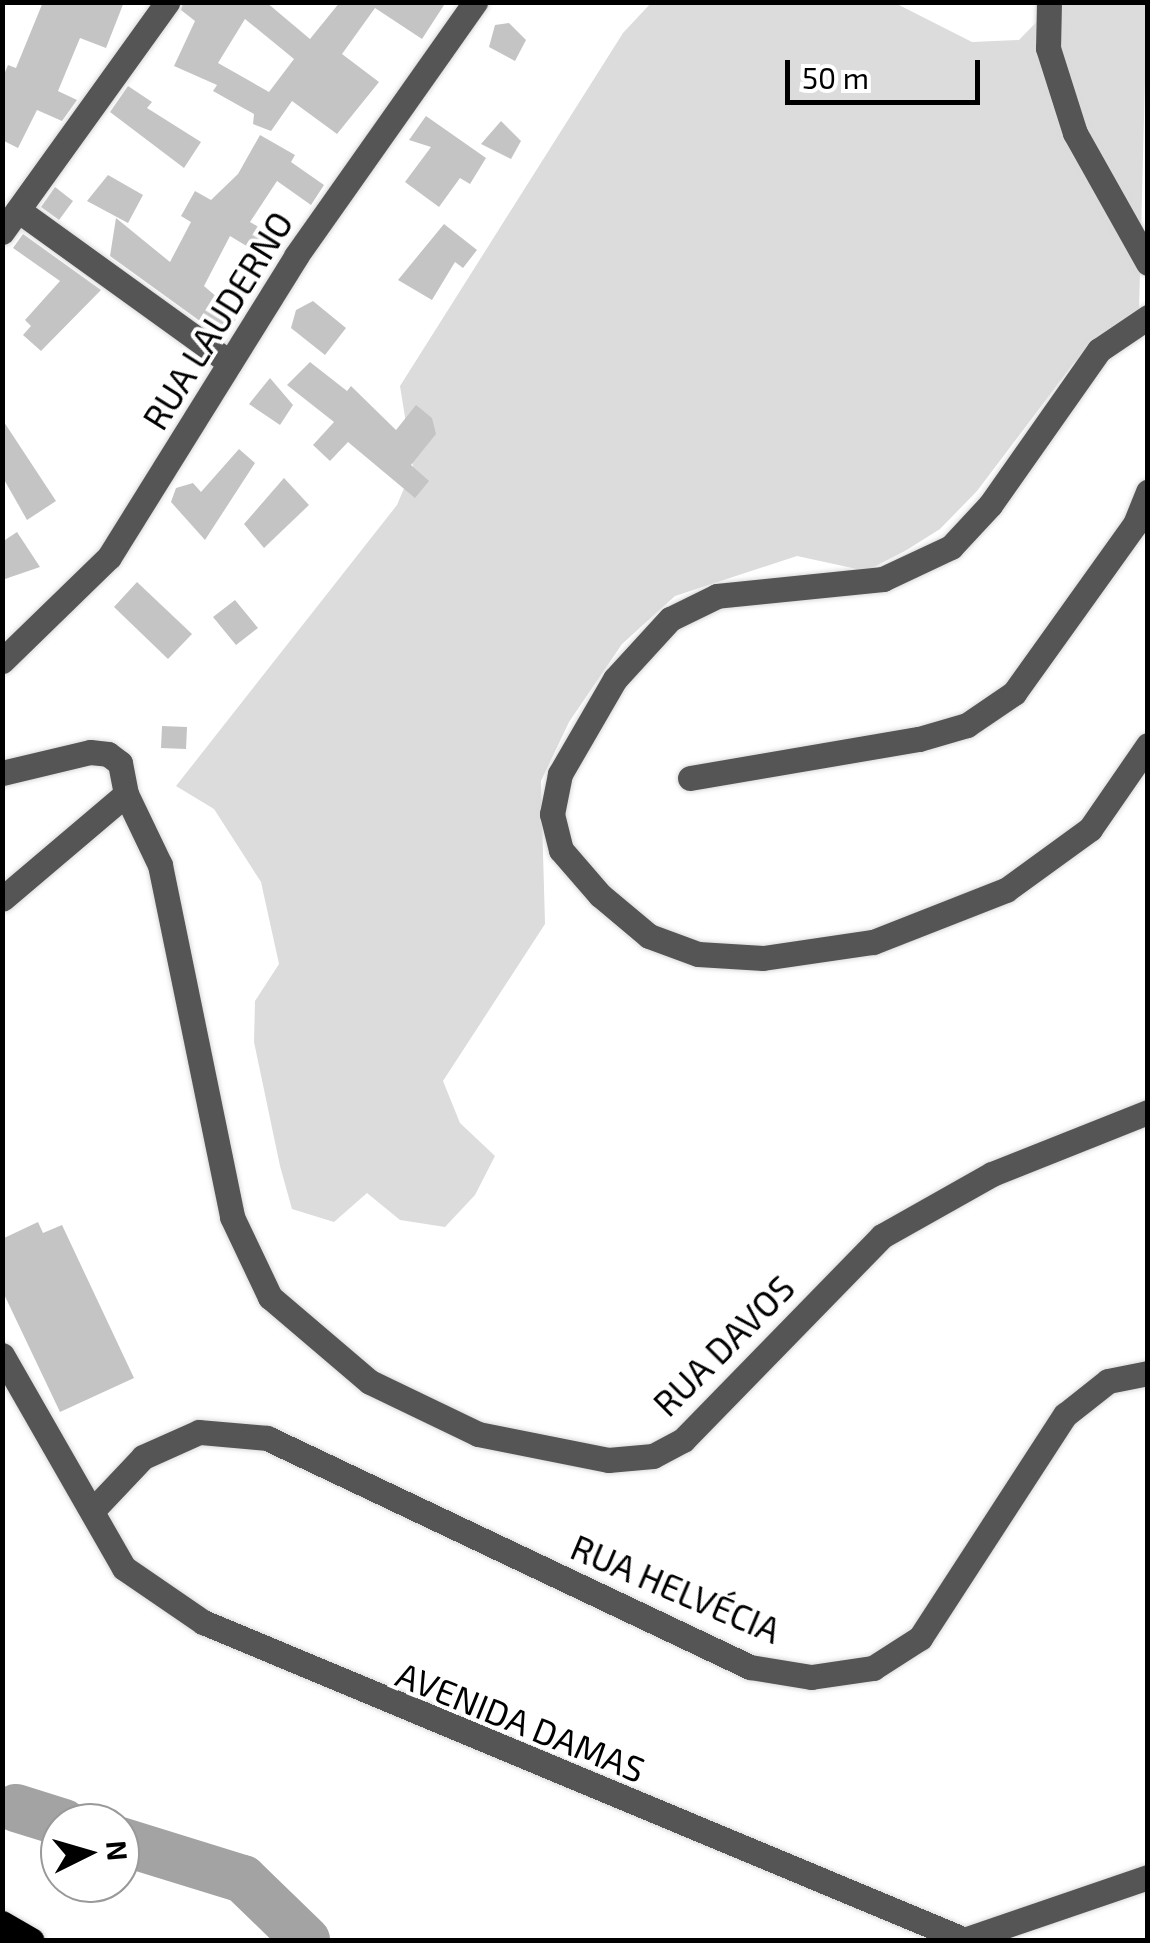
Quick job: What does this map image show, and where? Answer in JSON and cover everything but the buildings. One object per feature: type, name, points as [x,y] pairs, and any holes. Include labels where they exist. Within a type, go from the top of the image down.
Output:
[{"type":"main road","points":[[2,1923],[31,1940]]},
{"type":"street","points":[[2,232],[167,2]]},
{"type":"street","name":"RUA LAUDERNO","points":[[2,661],[109,556],[296,256],[475,2]]},
{"type":"street","points":[[1049,2],[1048,48],[1075,133],[1148,263]]},
{"type":"street","points":[[18,210],[230,363]]},
{"type":"street","points":[[1148,317],[1099,350],[990,505],[951,546],[882,579],[717,596],[670,618],[615,678],[560,774],[552,814],[562,850],[600,895],[650,936],[698,954],[763,958],[873,942],[1006,890],[1090,829],[1148,746]]},
{"type":"street","points":[[690,778],[919,739],[967,725],[1014,692],[1135,524],[1148,492]]},
{"type":"street","name":"RUA DAVOS","points":[[2,773],[90,752],[120,763],[126,794],[164,883],[232,1217],[270,1297],[370,1382],[478,1434],[608,1460],[652,1456],[683,1440],[882,1236],[992,1174],[1148,1112]]},
{"type":"street","points":[[2,899],[126,794]]},
{"type":"street","name":"AVENIDA DAMAS","points":[[2,1355],[124,1568],[202,1622],[964,1940]]},
{"type":"street","name":"RUA HELVÉCIA","points":[[92,1511],[143,1457],[199,1432],[267,1438],[750,1667],[810,1677],[873,1668],[920,1638],[1065,1415],[1108,1381],[1148,1373]]},
{"type":"street","points":[[964,1940],[1148,1877]]},
{"type":"shaded area","points":[[651,3],[895,3],[972,42],[1019,40],[1055,3],[1147,3],[1139,311],[1073,364],[977,491],[940,529],[866,571],[797,556],[675,596],[622,644],[569,722],[541,781],[545,924],[443,1081],[460,1123],[495,1156],[475,1195],[445,1227],[400,1220],[367,1193],[334,1222],[292,1209],[280,1166],[254,1042],[255,1001],[279,964],[261,882],[214,809],[176,786],[397,505],[413,467],[400,386],[623,33]]},
{"type":"waterway","points":[[16,1808],[40,1816]]},
{"type":"waterway","points":[[140,1847],[243,1879],[306,1940]]}]
